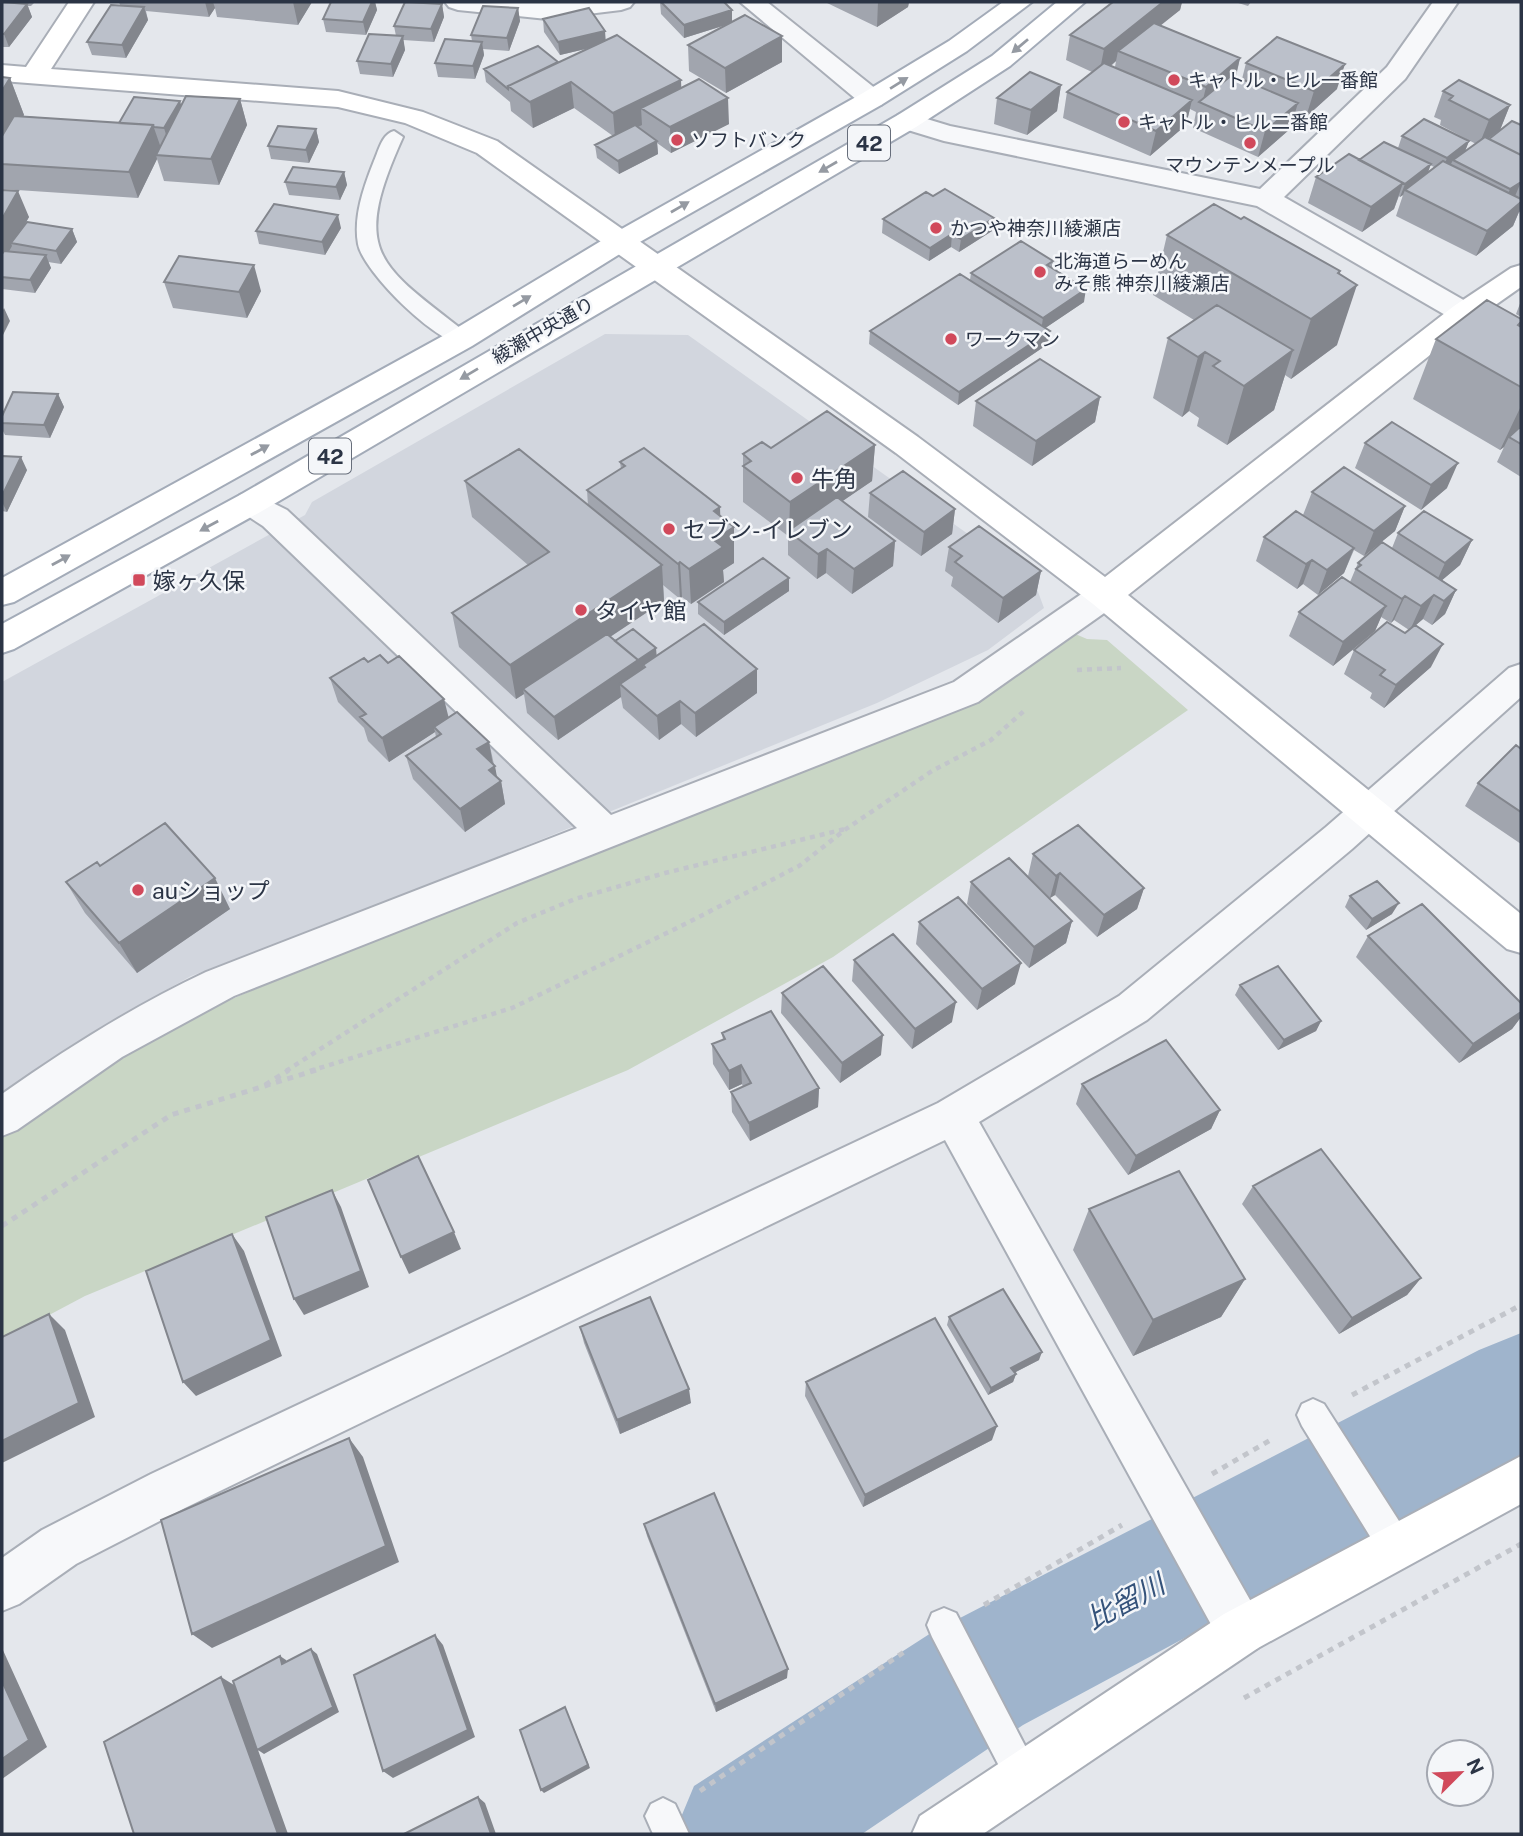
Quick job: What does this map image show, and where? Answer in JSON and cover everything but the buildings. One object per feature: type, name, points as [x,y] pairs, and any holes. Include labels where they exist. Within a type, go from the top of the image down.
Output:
[{"type":"street","points":[[33,76],[82,2]]},
{"type":"street","points":[[457,2],[547,11],[621,2]]},
{"type":"street","points":[[752,2],[872,99]]},
{"type":"street","name":"綾瀬中央通り","points":[[2,593],[461,339],[621,241],[872,99],[958,46],[1019,2]]},
{"type":"street","name":"綾瀬中央通り","points":[[2,640],[251,503],[907,121],[1001,61],[1072,2]]},
{"type":"street","points":[[1266,199],[1396,73],[1445,2]]},
{"type":"street","points":[[2,73],[338,100],[390,109],[442,125],[487,147],[906,446],[1105,595],[1521,937]]},
{"type":"street","points":[[907,121],[944,133],[1266,199],[1464,313]]},
{"type":"street","points":[[2,1117],[97,1049],[157,1013],[220,984],[966,692],[1020,657],[1105,595],[1464,313],[1521,274]]},
{"type":"street","points":[[251,503],[275,518],[606,833]]},
{"type":"street","points":[[2,1587],[59,1547],[168,1491],[953,1116],[1133,1008],[1368,811],[1521,677]]},
{"type":"street","points":[[953,1116],[1230,1613]]},
{"type":"street","points":[[938,1834],[1023,1777],[1230,1613],[1385,1530],[1521,1479]]},
{"type":"lane","points":[[394,137],[380,173],[366,224],[371,257],[391,282],[461,339]]},
{"type":"lane","points":[[1312,1415],[1385,1530]]},
{"type":"lane","points":[[944,1625],[1023,1777]]},
{"type":"path","points":[[2,1226],[172,1115],[512,1008],[799,866],[846,829],[932,771],[991,740],[1043,694],[1020,657]]},
{"type":"path","points":[[1069,670],[1123,667]]},
{"type":"path","points":[[260,1088],[517,923],[575,899],[665,873],[846,829]]},
{"type":"path","points":[[667,1825],[944,1625],[1312,1415],[1521,1306]]},
{"type":"path","points":[[1238,1701],[1521,1544]]},
{"type":"shaded area","points":[[605,334],[688,335],[1034,581],[1044,608],[988,650],[877,703],[390,901],[191,976],[129,1011],[2,1097],[2,682],[305,515],[312,502]]},
{"type":"green space","points":[[1073,633],[1087,639],[1107,640],[1188,710],[833,957],[628,1070],[85,1296],[2,1340],[2,1138],[107,1065],[202,1012],[258,988],[851,750]]},
{"type":"waterway","name":"比留川","points":[[742,1834],[977,1679],[1521,1392]]},
{"type":"place","name":"キャトル・ヒル一番館","points":[[1174,80]]},
{"type":"place","name":"キャトル・ヒル二番館","points":[[1124,122]]},
{"type":"place","name":"ソフトバンク","points":[[677,140]]},
{"type":"place","name":"マウンテンメープル","points":[[1250,143]]},
{"type":"place","name":"かつや神奈川綾瀬店","points":[[936,228]]},
{"type":"place","name":"北海道らーめん みそ熊 神奈川綾瀬店","points":[[1040,272]]},
{"type":"place","name":"ワークマン","points":[[951,339]]},
{"type":"place","name":"牛角","points":[[797,478]]},
{"type":"place","name":"セブン-イレブン","points":[[669,529]]},
{"type":"place","name":"嫁ヶ久保","points":[[139,580]]},
{"type":"place","name":"タイヤ館","points":[[581,610]]},
{"type":"place","name":"auショップ","points":[[138,890]]}]
